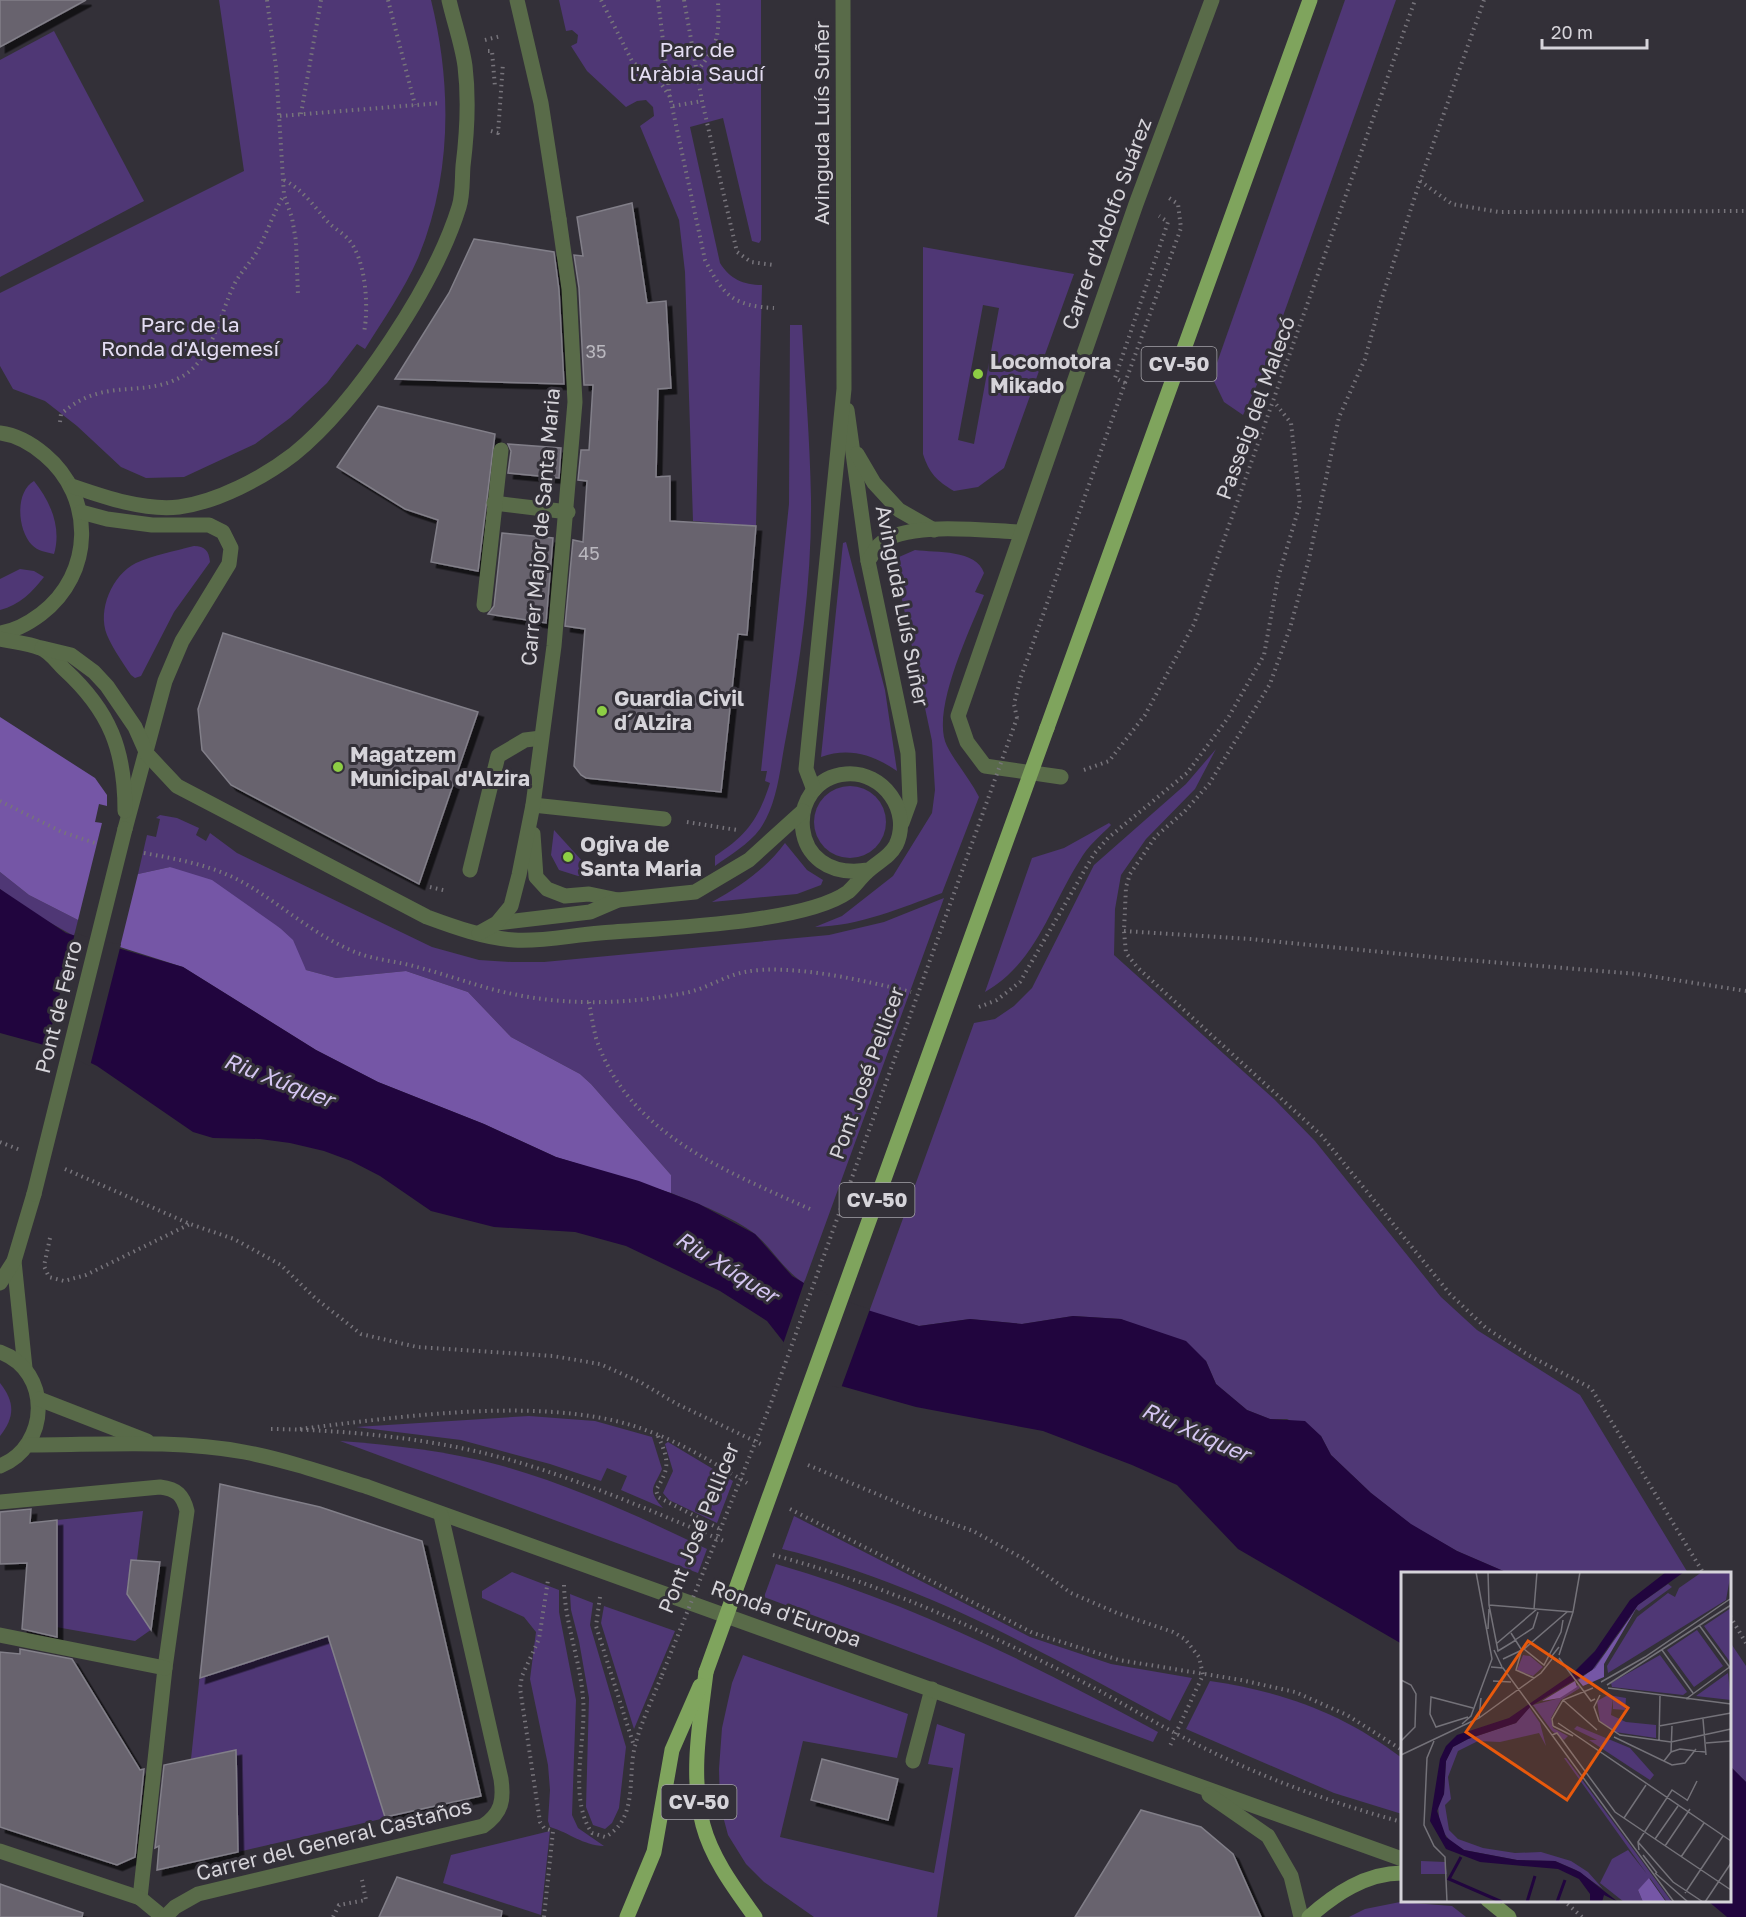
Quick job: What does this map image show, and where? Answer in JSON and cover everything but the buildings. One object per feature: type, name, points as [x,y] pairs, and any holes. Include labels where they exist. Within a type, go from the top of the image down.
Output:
[{"type":"main road","name":"CV-50","points":[[627,1917],[654,1852],[672,1750],[706,1672],[1310,0]]},
{"type":"main road","name":"CV-50","points":[[706,1672],[698,1744],[698,1793],[703,1825],[719,1863],[755,1917]]},
{"type":"main road","points":[[1309,1917],[1330,1899],[1359,1882],[1401,1873]]},
{"type":"main road","points":[[1488,1902],[1495,1917]]},
{"type":"main road","points":[[1489,1902],[1509,1917]]},
{"type":"street","points":[[72,486],[103,496],[153,506],[177,507],[195,503],[244,484],[282,463],[320,430],[357,386],[391,339],[430,277],[459,205],[466,141],[465,67],[449,0]]},
{"type":"street","name":"Carrer Major de Santa Maria","points":[[517,0],[541,103],[559,219],[569,289],[575,402],[568,512],[554,646],[532,809]]},
{"type":"street","name":"Avinguda Luís Suñer","points":[[814,790],[806,769],[844,390],[843,0]]},
{"type":"street","name":"Carrer d'Adolfo Suárez","points":[[1061,777],[986,766],[967,742],[958,716],[1020,532],[1136,204],[1212,0]]},
{"type":"street","name":"Avinguda Luís Suñer","points":[[844,390],[868,561],[908,753],[910,801],[900,828]]},
{"type":"street","points":[[0,633],[31,622],[51,606],[68,586],[78,563],[83,538],[81,512],[72,486],[56,464],[42,452],[3,431]]},
{"type":"street","points":[[854,449],[874,483],[899,510],[934,530]]},
{"type":"street","points":[[483,605],[501,450]]},
{"type":"street","points":[[494,503],[568,512]]},
{"type":"street","points":[[81,512],[107,519],[152,525],[209,525],[223,532],[231,548],[229,564],[182,641],[165,681],[125,829]]},
{"type":"street","points":[[868,561],[879,544],[900,534],[934,530],[1020,532]]},
{"type":"street","points":[[0,639],[71,655],[94,672],[135,727],[147,754],[177,786],[427,917],[479,933],[514,940],[760,917],[817,908],[848,891],[868,870],[883,861],[895,847],[900,828],[899,811],[887,790],[874,779],[844,774],[829,779],[814,790],[803,811],[749,860],[695,892],[618,900],[590,912],[497,923]]},
{"type":"street","points":[[42,648],[86,690],[116,742],[125,775],[125,829]]},
{"type":"street","points":[[470,870],[498,756],[525,740],[541,738]]},
{"type":"street","points":[[479,933],[497,923],[511,906],[532,809]]},
{"type":"street","points":[[532,809],[664,819]]},
{"type":"street","points":[[532,809],[536,877],[547,889],[565,896],[589,894],[618,900]]},
{"type":"street","points":[[803,811],[802,827],[806,845],[816,859],[849,873],[868,870]]},
{"type":"street","name":"Pont de Ferro","points":[[14,1261],[34,1194],[125,829]]},
{"type":"street","points":[[0,1283],[14,1261]]},
{"type":"street","points":[[14,1261],[25,1368]]},
{"type":"street","points":[[0,1352],[25,1368],[32,1379],[39,1399],[38,1426],[28,1445],[11,1462],[0,1466]]},
{"type":"street","points":[[39,1399],[155,1444]]},
{"type":"street","points":[[28,1445],[155,1444]]},
{"type":"street","name":"Ronda d'Europa","points":[[155,1444],[242,1452],[305,1467],[368,1486],[441,1515],[1192,1783]]},
{"type":"street","points":[[0,1502],[148,1487],[173,1488],[184,1499],[187,1511],[165,1668],[140,1898]]},
{"type":"street","name":"Carrer del General Castaños","points":[[0,1851],[140,1898],[164,1917],[175,1907],[198,1894],[483,1826],[498,1812],[502,1804],[501,1779],[441,1515]]},
{"type":"street","points":[[0,1635],[165,1668]]},
{"type":"street","points":[[913,1761],[932,1689]]},
{"type":"street","points":[[1192,1783],[1401,1859]]},
{"type":"street","points":[[1192,1783],[1268,1836],[1291,1875],[1301,1917]]},
{"type":"path","points":[[267,0],[280,116],[284,195],[292,218],[296,241],[298,296]]},
{"type":"path","points":[[301,114],[321,0]]},
{"type":"path","points":[[388,0],[415,105]]},
{"type":"path","points":[[601,0],[632,62],[645,73],[658,79],[670,97]]},
{"type":"path","points":[[658,0],[670,97],[705,260],[716,280],[733,299],[750,307],[774,308]]},
{"type":"path","points":[[684,0],[702,100],[737,252],[751,262],[774,265]]},
{"type":"path","points":[[697,71],[709,57],[720,36],[717,0]]},
{"type":"path","name":"Passeig del Malecó","points":[[1061,777],[1109,762],[1145,715],[1194,624],[1415,0]]},
{"type":"path","points":[[1484,0],[1420,181],[1380,304],[1371,341],[1339,417],[1309,559],[1290,628],[1270,684],[1209,784],[1184,812],[1156,836],[1130,874],[1126,887],[1124,931],[1126,953],[1131,961],[1321,1135],[1450,1294],[1486,1328],[1520,1350],[1591,1388],[1703,1572]]},
{"type":"path","points":[[478,53],[492,51],[494,89]]},
{"type":"path","points":[[491,121],[490,131],[498,133],[504,76],[503,57]]},
{"type":"path","points":[[673,106],[702,100]]},
{"type":"path","points":[[280,116],[433,104]]},
{"type":"path","points":[[284,180],[312,201],[330,224],[349,239],[355,248],[367,296],[363,336]]},
{"type":"path","points":[[1420,181],[1428,189],[1452,204],[1499,213],[1746,212]]},
{"type":"path","points":[[60,422],[61,414],[87,396],[110,389],[157,385],[182,377],[196,364],[207,348],[236,282],[256,252],[284,195]]},
{"type":"path","name":"Pont José Pellicer","points":[[634,1747],[775,1392],[1017,718],[1014,704],[1021,677],[1181,228],[1178,204],[1170,198]]},
{"type":"path","points":[[1125,383],[1115,378],[1168,222],[1136,204]]},
{"type":"path","points":[[979,1007],[997,1000],[1020,982],[1094,854],[1108,838],[1187,772],[1228,718],[1264,655],[1278,578],[1300,504],[1291,423],[1274,402]]},
{"type":"path","points":[[0,801],[62,832],[97,843]]},
{"type":"path","points":[[664,819],[736,830]]},
{"type":"path","points":[[425,886],[447,891]]},
{"type":"path","points":[[1124,931],[1250,939],[1637,974],[1746,991]]},
{"type":"path","points":[[589,1002],[596,1038],[610,1069],[633,1101],[660,1129],[742,1180],[812,1210]]},
{"type":"path","points":[[0,1142],[21,1151]]},
{"type":"path","points":[[64,1169],[190,1224],[234,1239],[281,1265],[315,1298],[361,1334],[417,1347],[553,1356],[600,1364],[765,1446]]},
{"type":"path","points":[[44,1266],[49,1277],[64,1281],[86,1275],[190,1224]]},
{"type":"path","points":[[657,1435],[667,1465],[666,1475],[656,1490],[658,1497],[722,1530]]},
{"type":"path","points":[[798,1460],[922,1513],[974,1531],[1024,1559],[1071,1593],[1117,1613],[1173,1632],[1199,1657],[1203,1675],[1165,1757]]},
{"type":"path","points":[[544,1917],[553,1831],[544,1828],[540,1822],[520,1688],[522,1676],[539,1639],[548,1579]]},
{"type":"path","points":[[564,1585],[565,1612],[574,1643],[583,1699],[582,1811],[592,1833],[606,1837],[620,1824],[630,1800],[634,1747],[596,1626],[600,1597]]},
{"type":"path","points":[[1731,1618],[1746,1643]]},
{"type":"path","points":[[1203,1675],[1241,1680],[1295,1692],[1347,1715],[1401,1749]]},
{"type":"path","points":[[1234,1762],[1323,1798],[1401,1822]]},
{"type":"path","points":[[333,1917],[339,1905],[366,1900],[363,1887]]},
{"type":"path","points":[[1565,1902],[1582,1917]]},
{"type":"green space","name":"Parc de la Ronda d'Algemesí","points":[[219,0],[431,0],[443,65],[445,130],[443,163],[429,227],[418,258],[400,293],[365,349],[357,344],[327,383],[290,418],[255,444],[184,477],[146,478],[121,467],[77,426],[45,401],[13,389],[0,366],[0,293],[244,171]]},
{"type":"green space","name":"Parc de l'Aràbia Saudí","points":[[559,0],[761,0],[761,240],[759,243],[752,241],[723,118],[690,127],[720,263],[738,280],[762,285],[756,526],[693,521],[685,272],[679,220],[640,126],[654,116],[653,107],[646,100],[637,101],[626,107],[587,71],[571,46],[577,43],[578,35],[572,30],[566,31]]},
{"type":"green space","points":[[1345,0],[1396,0],[1264,369],[1243,415],[1224,402],[1212,377]]},
{"type":"green space","points":[[54,31],[144,201],[0,277],[0,60]]},
{"type":"green space","points":[[923,247],[1074,274],[1004,468],[978,487],[954,491],[934,476],[923,454]],"holes":[[[983,305],[999,308],[974,444],[958,440]]]},
{"type":"green space","points":[[790,325],[802,325],[809,433],[810,558],[801,648],[780,772],[771,808],[756,834],[715,866],[715,856],[735,841],[756,817],[770,783],[765,781],[767,771],[761,771],[789,504]]},
{"type":"green space","points":[[34,481],[53,515],[57,534],[54,554],[34,547],[23,530],[21,502],[28,486]]},
{"type":"green space","points":[[846,542],[885,690],[897,771],[861,754],[841,753],[821,757],[843,543]]},
{"type":"green space","points":[[194,546],[206,550],[210,562],[174,612],[141,676],[135,678],[121,661],[107,635],[104,615],[109,594],[120,576],[136,563]]},
{"type":"green space","points":[[915,550],[964,556],[980,565],[984,573],[975,592],[984,595],[954,671],[944,713],[943,731],[947,746],[979,797],[942,893],[864,920],[815,927],[842,916],[893,876],[932,813],[935,790],[932,741],[897,576],[899,557]]},
{"type":"green space","points":[[20,569],[34,571],[44,577],[25,597],[14,605],[0,610],[0,579]]},
{"type":"green space","points":[[1216,749],[1195,789],[1146,839],[1121,875],[1115,909],[1114,955],[1274,1099],[1315,1141],[1441,1297],[1477,1330],[1580,1395],[1687,1572],[1506,1572],[1457,1551],[1411,1525],[1371,1493],[1331,1455],[1321,1436],[1287,1419],[1270,1419],[1247,1410],[1216,1384],[1206,1361],[1121,1319],[1073,1316],[1022,1324],[970,1319],[919,1326],[869,1312],[974,1023],[995,1019],[1014,1006],[1032,988],[1094,865],[1186,784]]},
{"type":"green space","points":[[850,786],[870,792],[880,802],[886,822],[880,842],[870,852],[850,858],[830,852],[820,842],[814,822],[820,802],[830,792]]},
{"type":"green space","points":[[160,815],[177,818],[199,828],[196,835],[206,841],[210,833],[237,853],[432,947],[479,960],[544,962],[829,935],[884,922],[944,898],[804,1283],[790,1272],[755,1234],[714,1211],[671,1193],[671,1175],[591,1084],[580,1074],[511,1037],[468,992],[406,971],[336,978],[306,970],[280,928],[170,867],[138,874],[147,835],[156,837],[160,819],[156,818]]},
{"type":"green space","points":[[1109,823],[1111,825],[1083,855],[1030,950],[1002,980],[985,992],[1032,858],[1064,848]]},
{"type":"green space","points":[[554,830],[594,874],[578,876],[559,870],[551,855]]},
{"type":"green space","points":[[785,843],[807,870],[823,880],[821,885],[797,894],[712,902],[752,876],[770,861]]},
{"type":"green space","points":[[0,872],[29,895],[78,920],[74,936],[29,911],[0,889]]},
{"type":"green space","points":[[0,1383],[11,1403],[11,1416],[0,1436]]},
{"type":"green space","points":[[529,1416],[595,1421],[652,1437],[662,1469],[653,1492],[663,1508],[621,1490],[627,1476],[607,1468],[601,1481],[550,1464],[461,1440],[356,1427]]},
{"type":"green space","points":[[340,1441],[420,1449],[499,1465],[579,1492],[707,1549],[698,1573]]},
{"type":"green space","points":[[668,1442],[733,1481],[717,1523],[669,1500],[663,1493],[673,1471],[665,1444]]},
{"type":"green space","points":[[220,1484],[320,1507],[481,1796],[238,1852],[236,1750],[191,1759]]},
{"type":"green space","points":[[143,1511],[137,1560],[131,1560],[127,1589],[144,1619],[152,1621],[152,1629],[135,1641],[56,1627],[57,1520]]},
{"type":"green space","points":[[794,1516],[1030,1637],[1111,1664],[1192,1678],[1170,1721],[1077,1670],[933,1600],[833,1563],[782,1549]]},
{"type":"green space","points":[[776,1564],[875,1597],[972,1638],[1158,1732],[1153,1742],[764,1597]]},
{"type":"green space","points":[[512,1572],[559,1590],[559,1612],[576,1700],[572,1815],[578,1828],[604,1846],[583,1841],[550,1827],[548,1821],[550,1790],[548,1765],[530,1679],[536,1632],[524,1617],[482,1598],[482,1591]]},
{"type":"green space","points":[[570,1594],[593,1603],[590,1625],[626,1747],[619,1808],[612,1823],[605,1829],[593,1825],[586,1807],[589,1698],[571,1610]]},
{"type":"green space","points":[[604,1606],[675,1631],[634,1729],[601,1623]]},
{"type":"green space","points":[[1731,1644],[1746,1666],[1746,1782],[1731,1767]]},
{"type":"green space","points":[[743,1655],[908,1714],[897,1758],[803,1741],[780,1837],[934,1873],[953,1768],[928,1764],[937,1724],[965,1734],[937,1917],[814,1917],[764,1882],[746,1864],[728,1835],[720,1805],[719,1769],[722,1728],[732,1683]]},
{"type":"green space","points":[[1210,1681],[1263,1691],[1311,1707],[1357,1729],[1401,1757],[1401,1814],[1334,1793],[1186,1729]]},
{"type":"green space","points":[[550,1831],[541,1915],[443,1883],[451,1855]]},
{"type":"green space","points":[[1400,1902],[1452,1906],[1466,1917],[1349,1917],[1365,1909]]},
{"type":"shaded area","points":[[0,717],[95,778],[107,795],[107,806],[99,804],[95,822],[102,823],[78,920],[29,895],[0,872]]},
{"type":"shaded area","points":[[170,867],[212,880],[280,928],[293,940],[306,970],[336,978],[406,971],[468,992],[511,1037],[580,1074],[591,1084],[671,1175],[671,1193],[556,1157],[484,1124],[378,1082],[316,1050],[183,967],[120,947],[138,874]]},
{"type":"water","name":"Riu Xúquer","points":[[0,889],[66,933],[183,967],[316,1050],[378,1082],[484,1124],[556,1157],[639,1181],[699,1204],[755,1234],[792,1276],[829,1298],[919,1326],[970,1319],[1022,1324],[1073,1316],[1121,1319],[1186,1341],[1206,1361],[1216,1384],[1247,1410],[1270,1419],[1305,1421],[1321,1436],[1331,1455],[1371,1493],[1411,1524],[1457,1551],[1506,1572],[1401,1572],[1401,1643],[1238,1549],[1177,1485],[1132,1465],[1043,1431],[916,1407],[834,1384],[797,1359],[767,1321],[720,1291],[626,1246],[575,1232],[494,1227],[431,1211],[380,1176],[351,1161],[324,1151],[260,1139],[213,1138],[193,1132],[97,1066],[66,1051],[0,1033]]},
{"type":"water","points":[[1731,1767],[1746,1782],[1746,1917],[1727,1917],[1709,1902],[1731,1902]]},
{"type":"pier","points":[[75,933],[104,942],[121,944],[90,1066],[65,1054],[46,1049]]},
{"type":"pier","points":[[805,1280],[830,1296],[870,1309],[841,1388],[832,1386],[795,1361],[782,1347]]},
{"type":"place","name":"Locomotora Mikado","points":[[978,374]]},
{"type":"place","name":"Guardia Civil d´Alzira","points":[[602,711]]},
{"type":"place","name":"Magatzem Municipal d'Alzira","points":[[338,767]]},
{"type":"place","name":"Ogiva de Santa Maria","points":[[568,857]]}]
